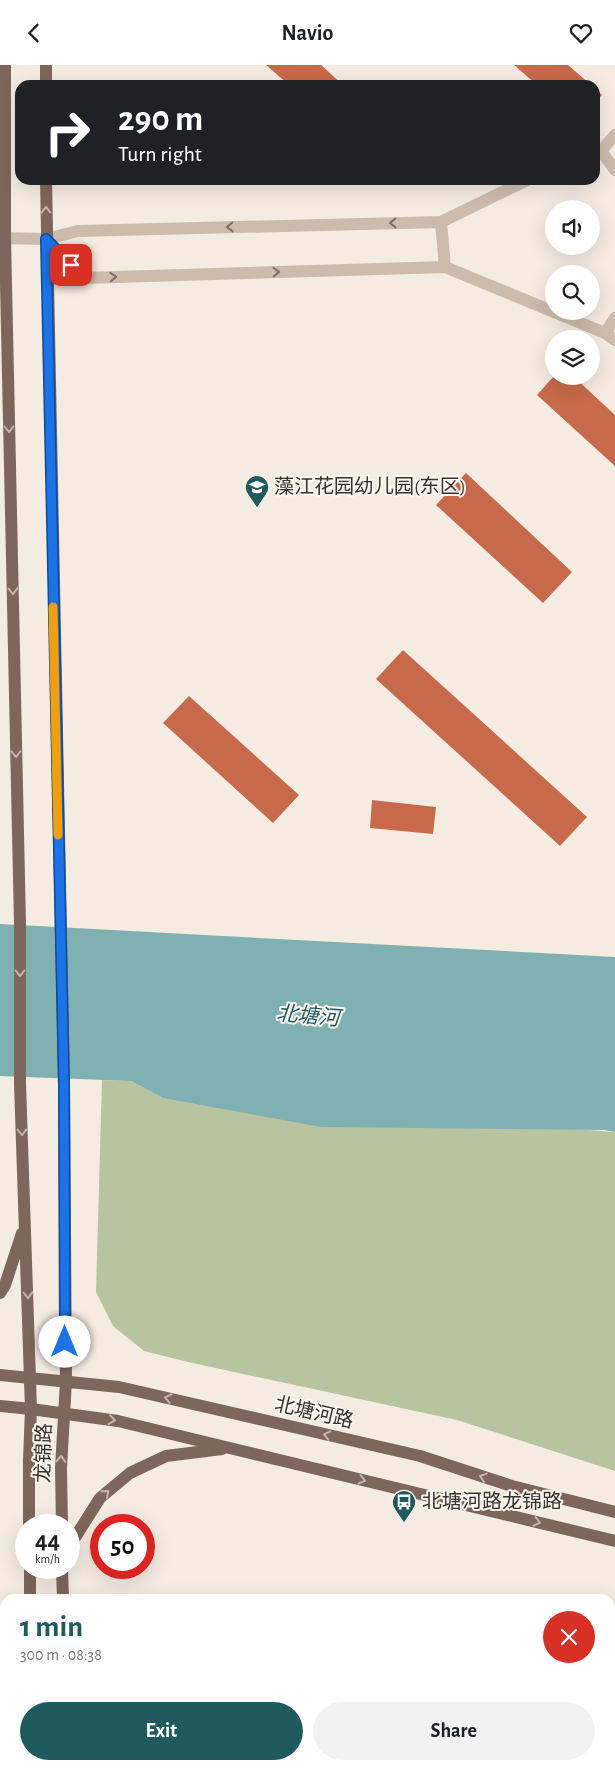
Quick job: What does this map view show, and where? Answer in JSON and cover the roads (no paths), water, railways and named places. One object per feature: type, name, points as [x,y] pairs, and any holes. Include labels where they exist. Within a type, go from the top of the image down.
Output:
[{"type":"main road","name":"龙锦路","points":[[5,65],[3,238],[20,924],[20,1084],[31,1409],[29,1514]]},
{"type":"main road","points":[[46,65],[46,80]]},
{"type":"main road","name":"龙锦路","points":[[46,185],[64,1084],[66,1381],[61,1468],[62,1514]]},
{"type":"main road","points":[[0,1293],[5,1285],[26,1224]]},
{"type":"main road","name":"北塘河路","points":[[0,1375],[118,1387],[420,1456],[512,1487],[615,1512]]},
{"type":"main road","points":[[0,1406],[118,1421],[615,1541]]},
{"type":"main road","points":[[80,1530],[100,1498],[130,1473],[166,1456],[230,1448]]},
{"type":"main road","points":[[30,1579],[30,1594]]},
{"type":"main road","points":[[62,1579],[63,1594]]},
{"type":"street","points":[[600,149],[615,135]]},
{"type":"street","points":[[600,153],[615,171]]},
{"type":"street","points":[[3,238],[46,239],[78,231],[442,222],[517,185]]},
{"type":"street","points":[[442,222],[445,267]]},
{"type":"street","points":[[46,239],[83,277],[445,267],[610,337],[615,318]]},
{"type":"water","name":"北塘河","points":[[0,924],[615,957],[615,1132],[605,1130],[321,1127],[163,1098],[131,1081],[0,1076]]},
{"type":"place","name":"藻江花园幼儿园(东区)","points":[[257,508]]},
{"type":"place","name":"北塘河路龙锦路","points":[[404,1523]]}]
